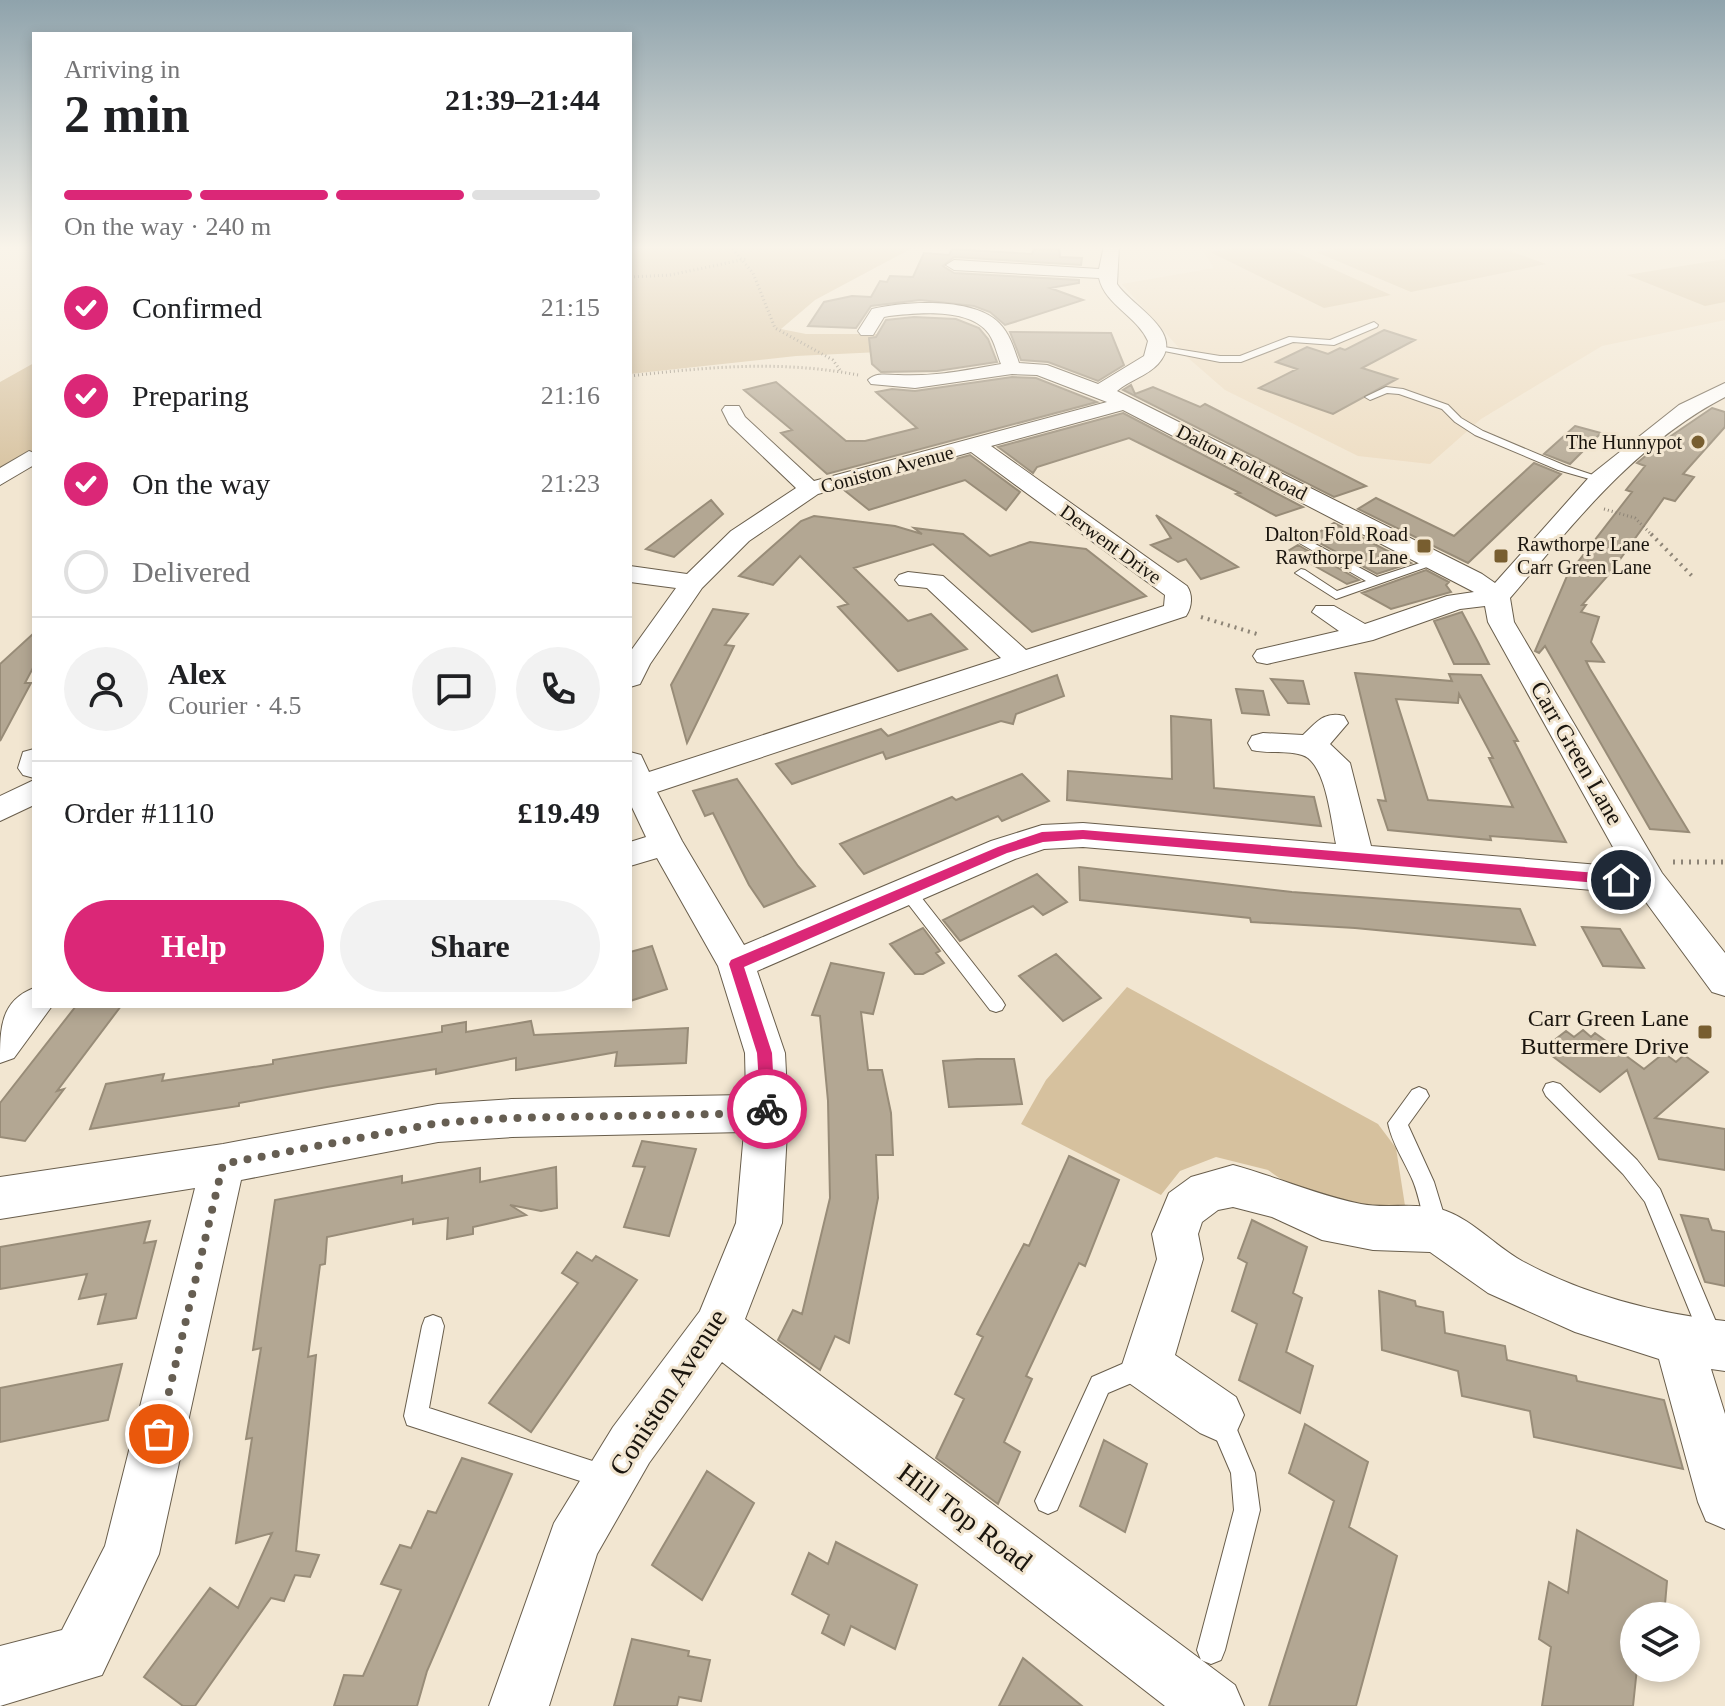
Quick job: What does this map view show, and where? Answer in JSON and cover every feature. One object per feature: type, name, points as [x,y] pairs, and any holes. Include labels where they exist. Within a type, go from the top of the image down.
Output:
[{"type":"street","points":[[867,331],[870,326]]},
{"type":"street","points":[[992,326],[1012,368]]},
{"type":"street","points":[[1117,399],[1106,387],[1121,373],[1151,364],[1158,349],[1155,330],[1150,326]]},
{"type":"street","points":[[958,363],[975,375]]},
{"type":"street","name":"Dalton Fold Road","points":[[878,380],[915,382],[1012,368],[1040,369],[1117,399],[1473,579],[1497,597]]},
{"type":"street","points":[[1267,656],[1363,634],[1456,602],[1497,597],[1600,479],[1686,409],[1725,389]]},
{"type":"street","name":"Coniston Avenue","points":[[632,673],[693,583],[740,536],[810,489],[975,445],[1117,399]]},
{"type":"street","points":[[732,410],[736,420],[810,489]]},
{"type":"street","name":"Derwent Drive","points":[[634,774],[1022,662],[1177,610],[1178,592],[975,445]]},
{"type":"street","points":[[632,574],[693,583]]},
{"type":"street","points":[[908,580],[934,581],[1022,662]]},
{"type":"street","name":"Carr Green Lane","points":[[1497,597],[1501,622],[1645,872],[1725,981]]},
{"type":"street","points":[[1325,612],[1363,634]]},
{"type":"street","points":[[1263,743],[1322,734],[1334,763],[1356,856]]},
{"type":"street","name":"Coniston Avenue","points":[[519,1706],[573,1542],[631,1445],[717,1328],[759,1223],[767,1113],[765,1053],[736,964],[648,849],[634,774]]},
{"type":"street","points":[[0,810],[32,792]]},
{"type":"street","points":[[736,964],[1003,850],[1042,837],[1083,835],[1356,856],[1645,872]]},
{"type":"street","points":[[0,1046],[32,1006]]},
{"type":"street","points":[[0,1198],[223,1164],[438,1123],[512,1118],[767,1113]]},
{"type":"street","points":[[0,1676],[81,1654],[131,1554],[223,1164]]},
{"type":"street","points":[[1218,1415],[1147,1365],[1180,1259],[1175,1234],[1185,1208],[1207,1192],[1233,1186],[1278,1198],[1322,1218],[1373,1228],[1438,1230],[1505,1277],[1575,1308],[1706,1344],[1725,1502]]},
{"type":"street","name":"Hill Top Road","points":[[717,1328],[1193,1685]]},
{"type":"lane","points":[[1158,349],[1220,359],[1241,359],[1292,339],[1331,343],[1373,326]]},
{"type":"lane","points":[[1370,397],[1386,390],[1400,391],[1445,407],[1458,420],[1479,433],[1562,468],[1600,479]]},
{"type":"lane","points":[[1291,534],[1376,582]]},
{"type":"lane","points":[[1301,573],[1336,595],[1438,561]]},
{"type":"lane","points":[[908,892],[996,1005]]},
{"type":"lane","points":[[1553,1090],[1630,1167],[1653,1196],[1706,1344]]},
{"type":"lane","points":[[1419,1096],[1398,1123],[1424,1182],[1438,1230]]},
{"type":"lane","points":[[433,1326],[416,1416],[611,1479]]},
{"type":"lane","points":[[1048,1501],[1100,1385],[1147,1365]]},
{"type":"lane","points":[[1193,1685],[1247,1510],[1243,1473],[1218,1415]]},
{"type":"path","points":[[774,326],[833,360],[840,371]]},
{"type":"path","points":[[632,376],[782,365],[840,371],[878,380]]},
{"type":"path","points":[[1580,502],[1635,518],[1695,579]]},
{"type":"path","points":[[1177,610],[1302,648]]},
{"type":"path","points":[[1645,872],[1725,862]]},
{"type":"shaded area","points":[[632,326],[785,326],[781,329],[806,334],[877,334],[880,352],[796,356],[632,374]]},
{"type":"shaded area","points":[[1159,326],[1698,326],[1602,346],[1481,419],[1430,464],[1358,456],[1225,390],[1187,357]]},
{"type":"shaded area","points":[[32,364],[32,468],[6,467],[0,471],[0,382]]},
{"type":"shaded area","points":[[1127,987],[1378,1124],[1396,1148],[1406,1212],[1367,1215],[1298,1191],[1268,1170],[1216,1157],[1180,1171],[1161,1195],[1021,1124],[1046,1080]]},
{"type":"building","points":[[808,326],[858,326],[856,328]]},
{"type":"building","points":[[883,326],[973,326],[988,339],[997,362],[937,371],[881,372],[872,364],[869,338],[876,337]]},
{"type":"building","points":[[1384,330],[1415,340],[1362,368],[1397,379],[1333,414],[1259,388],[1297,369],[1276,362],[1307,347],[1328,354],[1340,348],[1345,350]]},
{"type":"building","points":[[1010,332],[1111,333],[1124,365],[1098,381],[1048,362],[1021,360]]},
{"type":"building","points":[[1012,377],[1036,378],[1097,402],[827,474],[781,433],[792,430],[744,390],[776,382],[846,441],[865,441],[917,428],[876,392],[892,389],[915,391]]},
{"type":"building","points":[[1131,385],[1135,394],[1153,387],[1200,407],[1205,404],[1366,486],[1334,497],[1123,390]]},
{"type":"building","points":[[1712,408],[1725,412],[1725,427],[1683,474],[1694,477],[1675,501],[1664,498],[1611,572],[1582,605],[1586,605],[1581,612],[1599,617],[1591,642],[1604,662],[1586,661],[1689,832],[1650,829],[1545,646],[1539,653],[1535,651],[1567,576],[1632,492],[1626,490],[1645,466],[1637,463]]},
{"type":"building","points":[[1123,413],[1303,507],[1276,516],[1236,494],[1240,493],[1129,438],[1037,467],[1033,473],[998,447]]},
{"type":"building","points":[[1575,426],[1601,433],[1570,464],[1544,454]]},
{"type":"building","points":[[970,455],[1020,492],[1006,510],[965,480],[869,510],[844,490]]},
{"type":"building","points":[[1534,463],[1561,474],[1468,563],[1358,509],[1376,498],[1454,536]]},
{"type":"building","points":[[711,500],[723,514],[674,557],[646,549]]},
{"type":"building","points":[[1156,515],[1238,567],[1201,579],[1186,559],[1178,562],[1151,545],[1171,538]]},
{"type":"building","points":[[814,516],[895,526],[922,534],[914,528],[963,534],[990,556],[1030,542],[1086,549],[1146,596],[1032,632],[933,544],[854,568],[908,621],[931,614],[967,649],[898,671],[838,607],[848,604],[800,556],[773,585],[739,576],[801,521]]},
{"type":"building","points":[[1334,523],[1411,563],[1377,574],[1310,538]]},
{"type":"building","points":[[1298,545],[1359,580],[1347,584],[1288,551]]},
{"type":"building","points":[[1426,570],[1449,582],[1446,585],[1451,592],[1391,609],[1362,593]]},
{"type":"building","points":[[713,609],[748,614],[725,645],[734,646],[687,743],[671,685]]},
{"type":"building","points":[[1462,612],[1489,664],[1454,664],[1434,621]]},
{"type":"building","points":[[32,635],[32,670],[25,683],[31,683],[0,741],[0,664]]},
{"type":"building","points":[[1355,673],[1452,681],[1449,674],[1481,675],[1518,741],[1514,741],[1566,842],[1490,836],[1491,840],[1388,830],[1378,800],[1386,801]],"holes":[[[1459,694],[1493,758],[1489,758],[1513,807],[1428,800],[1396,699],[1458,703]]]},
{"type":"building","points":[[1057,675],[1064,696],[1016,714],[1013,724],[1001,721],[886,759],[883,752],[792,784],[776,764],[881,729],[888,736]]},
{"type":"building","points":[[1271,679],[1303,681],[1309,704],[1288,703]]},
{"type":"building","points":[[1236,689],[1263,691],[1269,715],[1242,713]]},
{"type":"building","points":[[1171,716],[1211,720],[1214,788],[1314,797],[1321,826],[1067,800],[1068,771],[1172,779]]},
{"type":"building","points":[[1022,774],[1049,801],[1002,821],[998,816],[864,874],[840,844],[952,797],[956,800]]},
{"type":"building","points":[[737,779],[815,886],[764,907],[749,885],[713,813],[705,816],[693,791]]},
{"type":"building","points":[[1079,867],[1292,892],[1520,909],[1535,945],[1355,928],[1251,922],[1250,918],[1080,900]]},
{"type":"building","points":[[1037,874],[1067,902],[1043,915],[1033,906],[960,941],[943,920]]},
{"type":"building","points":[[1582,927],[1620,929],[1644,968],[1603,966]]},
{"type":"building","points":[[923,928],[940,951],[936,953],[944,963],[923,974],[915,974],[890,944]]},
{"type":"building","points":[[652,946],[667,989],[632,1000],[632,951]]},
{"type":"building","points":[[1056,954],[1101,998],[1063,1021],[1019,976]]},
{"type":"building","points":[[831,963],[884,973],[873,1014],[861,1012],[868,1070],[882,1070],[891,1113],[893,1155],[876,1155],[878,1198],[849,1343],[835,1336],[820,1370],[778,1340],[793,1310],[802,1314],[830,1198],[828,1101],[820,1016],[812,1015]]},
{"type":"building","points":[[74,1008],[119,1008],[57,1091],[64,1089],[25,1141],[0,1137],[0,1103]]},
{"type":"building","points":[[531,1021],[534,1035],[688,1028],[686,1063],[615,1066],[617,1052],[516,1070],[516,1058],[436,1074],[436,1069],[239,1103],[239,1106],[90,1129],[106,1084],[164,1074],[162,1081],[273,1064],[273,1060],[442,1032],[442,1026],[466,1022],[466,1032]]},
{"type":"building","points":[[1583,1030],[1591,1037],[1595,1033],[1644,1069],[1664,1053],[1676,1062],[1684,1055],[1708,1072],[1655,1118],[1725,1129],[1725,1170],[1659,1159],[1627,1070],[1600,1092],[1543,1049],[1566,1031],[1574,1037]]},
{"type":"building","points":[[1014,1059],[1022,1104],[949,1107],[943,1061]]},
{"type":"building","points":[[642,1141],[696,1149],[669,1236],[624,1227],[645,1167],[633,1166]]},
{"type":"building","points":[[1069,1156],[1119,1180],[1085,1266],[1079,1263],[1026,1376],[1032,1379],[1004,1442],[1020,1452],[998,1504],[936,1458],[964,1399],[955,1394],[983,1337],[977,1334],[1024,1244],[1029,1246]]},
{"type":"building","points":[[556,1167],[557,1208],[541,1211],[510,1205],[526,1215],[473,1227],[473,1234],[447,1239],[448,1218],[413,1224],[413,1219],[327,1237],[325,1264],[320,1265],[308,1357],[316,1355],[296,1551],[319,1555],[310,1577],[295,1575],[284,1601],[271,1598],[195,1706],[183,1706],[144,1677],[210,1588],[238,1608],[272,1533],[236,1543],[252,1438],[246,1439],[261,1348],[253,1350],[275,1200],[402,1176],[402,1183],[480,1168],[480,1182]]},
{"type":"building","points":[[1681,1215],[1708,1219],[1712,1230],[1725,1232],[1725,1286],[1705,1282]]},
{"type":"building","points":[[1252,1220],[1307,1247],[1293,1293],[1302,1298],[1286,1352],[1313,1366],[1300,1413],[1239,1380],[1257,1324],[1232,1311],[1247,1263],[1238,1258]]},
{"type":"building","points":[[150,1221],[144,1243],[156,1241],[136,1318],[98,1324],[106,1294],[79,1299],[87,1274],[0,1289],[0,1247]]},
{"type":"building","points":[[577,1252],[592,1261],[596,1256],[637,1280],[531,1432],[489,1403],[578,1283],[562,1273]]},
{"type":"building","points":[[1379,1291],[1415,1301],[1416,1306],[1443,1312],[1445,1333],[1505,1346],[1507,1360],[1576,1376],[1577,1381],[1664,1400],[1683,1469],[1534,1437],[1530,1411],[1462,1396],[1458,1371],[1382,1350]]},
{"type":"building","points":[[122,1364],[108,1420],[0,1442],[0,1388]]},
{"type":"building","points":[[1305,1424],[1368,1462],[1349,1527],[1397,1556],[1356,1706],[1269,1706],[1334,1501],[1289,1473]]},
{"type":"building","points":[[1104,1440],[1147,1464],[1125,1532],[1080,1506]]},
{"type":"building","points":[[462,1458],[512,1474],[427,1671],[417,1706],[334,1706],[344,1675],[363,1676],[401,1590],[381,1584],[400,1545],[411,1548],[428,1511],[436,1513]]},
{"type":"building","points":[[707,1471],[754,1503],[702,1600],[652,1565]]},
{"type":"building","points":[[1577,1530],[1667,1581],[1665,1602],[1620,1602],[1620,1682],[1636,1682],[1633,1706],[1542,1706],[1551,1647],[1539,1639],[1549,1582],[1568,1593]]},
{"type":"building","points":[[836,1542],[917,1585],[895,1649],[851,1626],[844,1645],[822,1633],[829,1615],[792,1594],[809,1553],[828,1564]]},
{"type":"building","points":[[632,1639],[689,1651],[688,1656],[710,1660],[701,1701],[679,1697],[677,1706],[614,1706]]},
{"type":"building","points":[[1023,1658],[1082,1706],[999,1706]]},
{"type":"way so far","points":[[159,1434],[223,1164],[438,1123],[512,1118],[767,1113],[767,1109]]},
{"type":"place","name":"The Hunnypot","points":[[1698,442]]},
{"type":"place","name":"Dalton Fold Road Rawthorpe Lane","points":[[1424,546]]},
{"type":"place","name":"Rawthorpe Lane Carr Green Lane","points":[[1501,556]]},
{"type":"place","name":"Carr Green Lane Buttermere Drive","points":[[1705,1032]]},
{"type":"route","points":[[767,1109],[765,1053],[736,964],[1003,850],[1042,837],[1083,835],[1621,880]]}]
